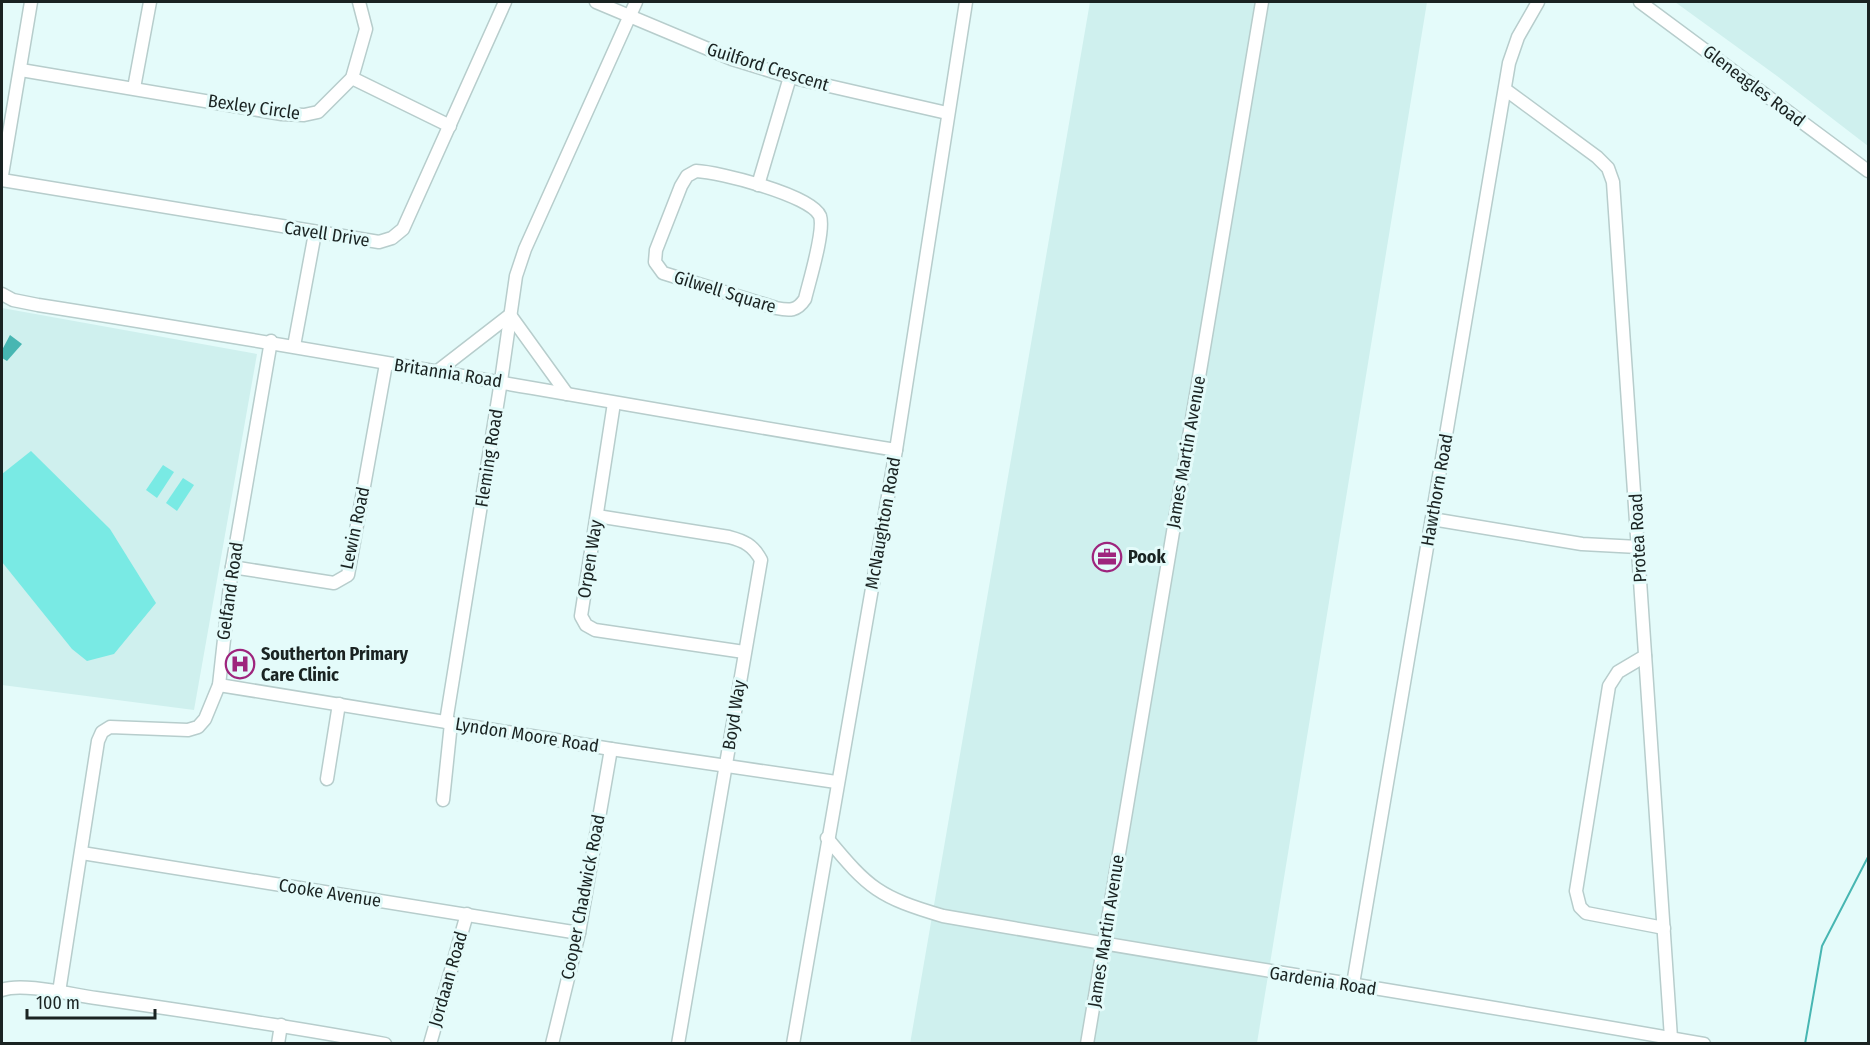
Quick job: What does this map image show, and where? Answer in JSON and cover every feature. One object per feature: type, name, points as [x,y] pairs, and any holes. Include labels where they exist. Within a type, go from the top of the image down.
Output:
[{"type":"street","points":[[2,175],[31,2]]},
{"type":"street","points":[[134,88],[150,2]]},
{"type":"street","name":"Bexley Circle","points":[[21,70],[282,114],[304,115],[318,112],[351,78],[366,29],[359,2]]},
{"type":"street","name":"Cavell Drive","points":[[2,180],[315,233],[379,242],[392,238],[403,230],[505,2]]},
{"type":"street","name":"Guilford Crescent","points":[[596,2],[732,59],[790,77],[947,112]]},
{"type":"street","name":"Fleming Road","points":[[443,800],[448,723],[516,276],[525,249],[636,2]]},
{"type":"street","name":"McNaughton Road","points":[[793,1044],[836,782],[896,450],[966,2]]},
{"type":"street","name":"James Martin Avenue","points":[[1087,1044],[1262,2]]},
{"type":"street","name":"Hawthorn Road","points":[[1353,984],[1513,49],[1538,2]]},
{"type":"street","name":"Gleneagles Road","points":[[1640,2],[1869,171]]},
{"type":"street","points":[[758,185],[790,77]]},
{"type":"street","points":[[351,78],[450,126]]},
{"type":"street","name":"Protea Road","points":[[1506,90],[1597,157],[1608,168],[1613,182],[1671,1038]]},
{"type":"street","name":"Gilwell Square","points":[[696,171],[706,171],[758,185],[807,202],[820,218],[805,298],[800,307],[789,311],[678,279],[663,273],[655,262],[656,250],[687,176],[696,171]]},
{"type":"street","points":[[294,346],[315,233]]},
{"type":"street","name":"Britannia Road","points":[[2,294],[13,300],[38,305],[271,341],[386,364],[439,370],[614,403],[896,450]]},
{"type":"street","points":[[439,370],[510,315],[567,394]]},
{"type":"street","name":"Gelfand Road","points":[[59,992],[98,741],[102,732],[110,727],[188,730],[198,727],[205,719],[219,685],[232,567],[271,341]]},
{"type":"street","name":"Lewin Road","points":[[232,567],[334,583],[348,574],[386,364]]},
{"type":"street","name":"Orpen Way","points":[[614,403],[581,616],[586,625],[595,630],[744,652]]},
{"type":"street","name":"Boyd Way","points":[[597,516],[745,541],[755,549],[761,560],[678,1044]]},
{"type":"street","points":[[1432,519],[1582,544],[1638,548]]},
{"type":"street","points":[[1645,656],[1618,672],[1609,686],[1576,891],[1580,907],[1586,913],[1664,928]]},
{"type":"street","name":"Lyndon Moore Road","points":[[219,685],[611,749],[836,782]]},
{"type":"street","points":[[327,779],[339,704]]},
{"type":"street","name":"Cooper Chadwick Road","points":[[552,1044],[579,933],[611,749]]},
{"type":"street","name":"Gardenia Road","points":[[827,838],[855,872],[881,894],[899,903],[943,916],[1704,1044]]},
{"type":"street","name":"Cooke Avenue","points":[[82,853],[579,933]]},
{"type":"street","name":"Jordaan Road","points":[[430,1044],[467,914]]},
{"type":"street","points":[[2,990],[59,992],[281,1025],[385,1044]]},
{"type":"street","points":[[278,1044],[281,1025]]},
{"type":"shaded area","points":[[1090,2],[1427,2],[1257,1043],[910,1044]]},
{"type":"shaded area","points":[[1675,2],[1868,2],[1868,146],[1777,76]]},
{"type":"shaded area","points":[[2,308],[257,354],[194,710],[2,685]]},
{"type":"shaded area","points":[[10,335],[22,344],[7,361],[2,358],[2,350]]},
{"type":"shaded area","points":[[31,451],[110,529],[156,603],[114,654],[87,661],[72,649],[2,562],[2,474]]},
{"type":"shaded area","points":[[163,465],[174,472],[157,498],[146,490]]},
{"type":"shaded area","points":[[183,478],[194,485],[177,511],[166,503]]},
{"type":"waterway","points":[[1805,1044],[1822,946],[1868,857]]},
{"type":"place","name":"Pook","points":[[1107,557]]},
{"type":"place","name":"Southerton Primary Care Clinic","points":[[240,664]]}]
